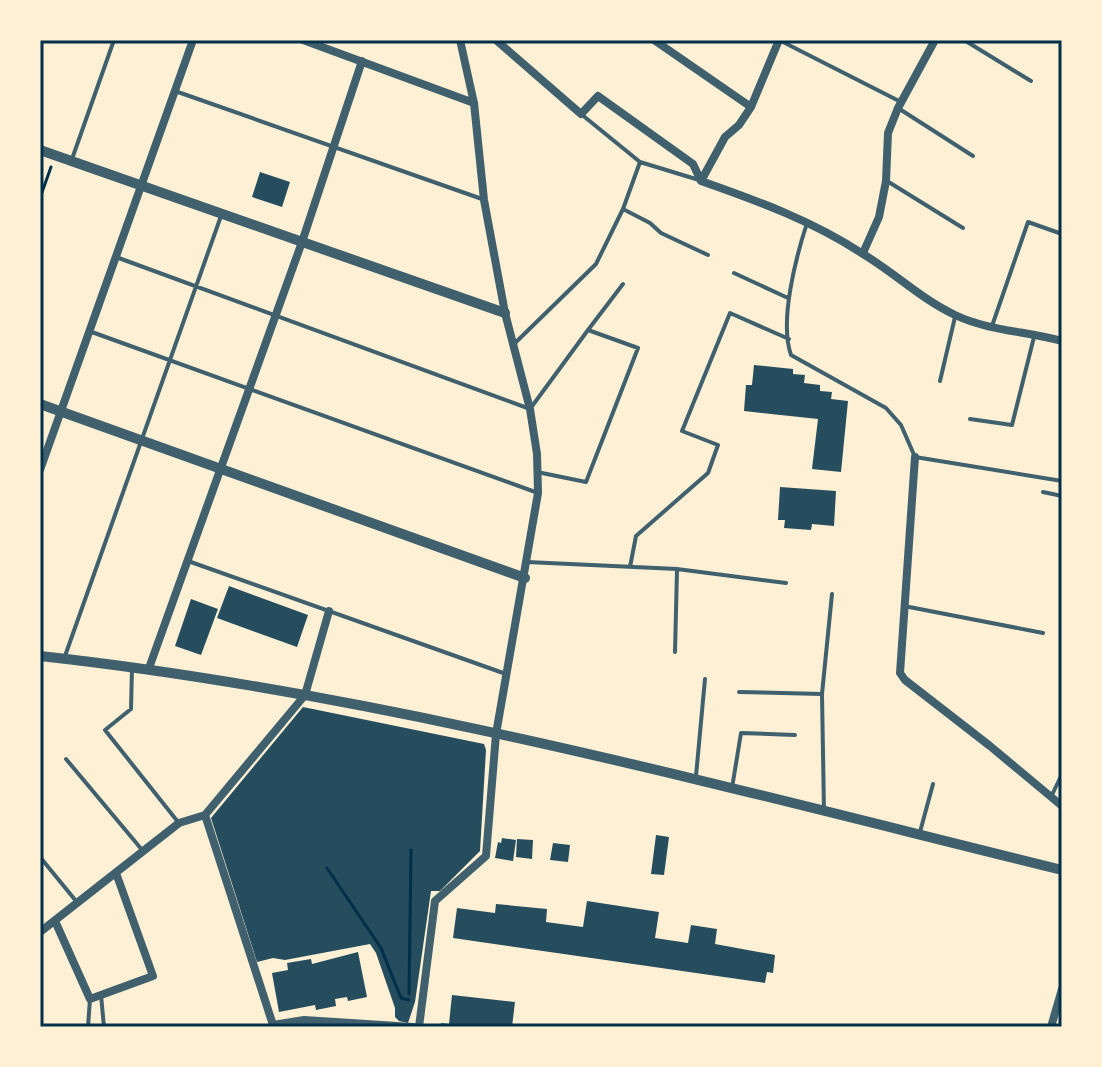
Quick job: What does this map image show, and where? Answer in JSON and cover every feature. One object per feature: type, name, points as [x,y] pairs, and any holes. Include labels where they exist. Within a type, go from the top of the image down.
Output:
[{"type":"street","points":[[40,470],[193,40]]},
{"type":"street","points":[[303,40],[474,103]]},
{"type":"street","points":[[419,1027],[435,901],[486,856],[496,734],[538,493],[530,409],[505,313],[484,200],[474,103],[460,40]]},
{"type":"street","points":[[496,40],[581,114],[598,96],[693,164],[701,181],[766,203],[807,222],[863,253],[918,294],[955,315],[991,328],[1062,341]]},
{"type":"street","points":[[654,40],[751,107]]},
{"type":"street","points":[[701,181],[725,137],[739,125],[751,107],[779,40]]},
{"type":"street","points":[[863,253],[879,217],[886,181],[888,133],[899,105],[935,40]]},
{"type":"street","points":[[149,668],[302,242],[362,61]]},
{"type":"street","points":[[40,150],[505,313]]},
{"type":"street","points":[[40,404],[525,578]]},
{"type":"street","points":[[915,457],[900,673],[1062,806]]},
{"type":"street","points":[[40,932],[179,823],[205,815],[305,695],[329,611]]},
{"type":"street","points":[[40,656],[149,668],[305,695],[496,734],[1062,870]]},
{"type":"street","points":[[205,815],[269,1026],[304,1020],[413,1027]]},
{"type":"street","points":[[55,921],[90,999],[153,976],[116,873]]},
{"type":"street","points":[[1051,1027],[1062,989]]},
{"type":"lane","points":[[72,161],[114,40]]},
{"type":"lane","points":[[779,40],[899,105],[973,156]]},
{"type":"lane","points":[[964,40],[1031,81]]},
{"type":"lane","points":[[175,91],[484,200]]},
{"type":"lane","points":[[581,114],[640,162],[701,181]]},
{"type":"lane","points":[[512,346],[596,264],[623,209],[640,162]]},
{"type":"lane","points":[[886,181],[963,228]]},
{"type":"lane","points":[[623,209],[650,223],[661,233],[708,255]]},
{"type":"lane","points":[[64,658],[222,214]]},
{"type":"lane","points":[[807,222],[796,256],[788,298],[791,355],[886,408],[895,416],[915,457],[1062,481]]},
{"type":"lane","points":[[991,328],[1028,222],[1062,234]]},
{"type":"lane","points":[[116,257],[530,409],[623,284]]},
{"type":"lane","points":[[734,273],[788,298]]},
{"type":"lane","points":[[630,567],[636,536],[708,473],[718,445],[682,431],[730,313],[789,339]]},
{"type":"lane","points":[[940,381],[955,315]]},
{"type":"lane","points":[[537,472],[586,482],[638,348],[588,330]]},
{"type":"lane","points":[[89,331],[538,493]]},
{"type":"lane","points":[[970,419],[1012,425],[1035,334]]},
{"type":"lane","points":[[1043,492],[1062,496]]},
{"type":"lane","points":[[188,561],[508,675]]},
{"type":"lane","points":[[527,562],[677,569],[786,583]]},
{"type":"lane","points":[[675,652],[677,569]]},
{"type":"lane","points":[[824,811],[822,694],[832,594]]},
{"type":"lane","points":[[904,606],[1043,633]]},
{"type":"lane","points":[[132,666],[131,709],[105,730],[179,823]]},
{"type":"lane","points":[[696,780],[705,679]]},
{"type":"lane","points":[[739,692],[822,694]]},
{"type":"lane","points":[[732,789],[741,733],[795,735]]},
{"type":"lane","points":[[66,759],[143,851]]},
{"type":"lane","points":[[1050,798],[1062,774]]},
{"type":"lane","points":[[919,835],[933,784]]},
{"type":"lane","points":[[40,857],[78,903]]},
{"type":"lane","points":[[101,995],[104,1027]]},
{"type":"lane","points":[[88,1027],[90,999]]},
{"type":"path","points":[[40,198],[55,155]]},
{"type":"path","points":[[409,1000],[411,850]]},
{"type":"path","points":[[327,868],[381,948],[401,998],[422,1004]]},
{"type":"building","points":[[260,172],[290,182],[282,207],[252,197]]},
{"type":"building","points":[[754,365],[793,369],[793,374],[805,375],[804,383],[820,385],[820,391],[832,392],[831,399],[848,401],[841,472],[812,469],[818,419],[744,411],[746,385],[752,385]]},
{"type":"building","points":[[780,487],[836,491],[834,526],[812,524],[811,530],[784,528],[785,520],[778,520]]},
{"type":"building","points":[[229,586],[308,615],[297,647],[217,618]]},
{"type":"building","points":[[191,599],[218,609],[201,655],[175,646]]},
{"type":"building","points":[[303,707],[484,744],[486,750],[480,851],[440,891],[431,891],[415,1002],[408,1023],[395,1017],[395,1008],[370,944],[285,960],[273,958],[257,962],[211,818]]},
{"type":"building","points":[[656,835],[669,837],[664,875],[651,874]]},
{"type":"building","points":[[502,838],[516,840],[513,861],[495,858],[498,842],[501,843]]},
{"type":"building","points":[[517,839],[533,840],[532,859],[516,857]]},
{"type":"building","points":[[553,843],[570,845],[568,862],[550,860]]},
{"type":"building","points":[[587,901],[659,912],[655,938],[688,943],[691,925],[717,929],[715,944],[775,955],[773,973],[767,972],[765,983],[453,938],[457,908],[495,913],[496,904],[547,909],[546,922],[583,927]]},
{"type":"building","points":[[358,952],[367,997],[348,1001],[347,997],[335,999],[336,1006],[316,1010],[315,1005],[279,1012],[272,973],[288,970],[287,963],[311,959],[312,964]]},
{"type":"building","points":[[452,995],[515,1002],[512,1027],[441,1027],[441,1023],[449,1024]]}]
